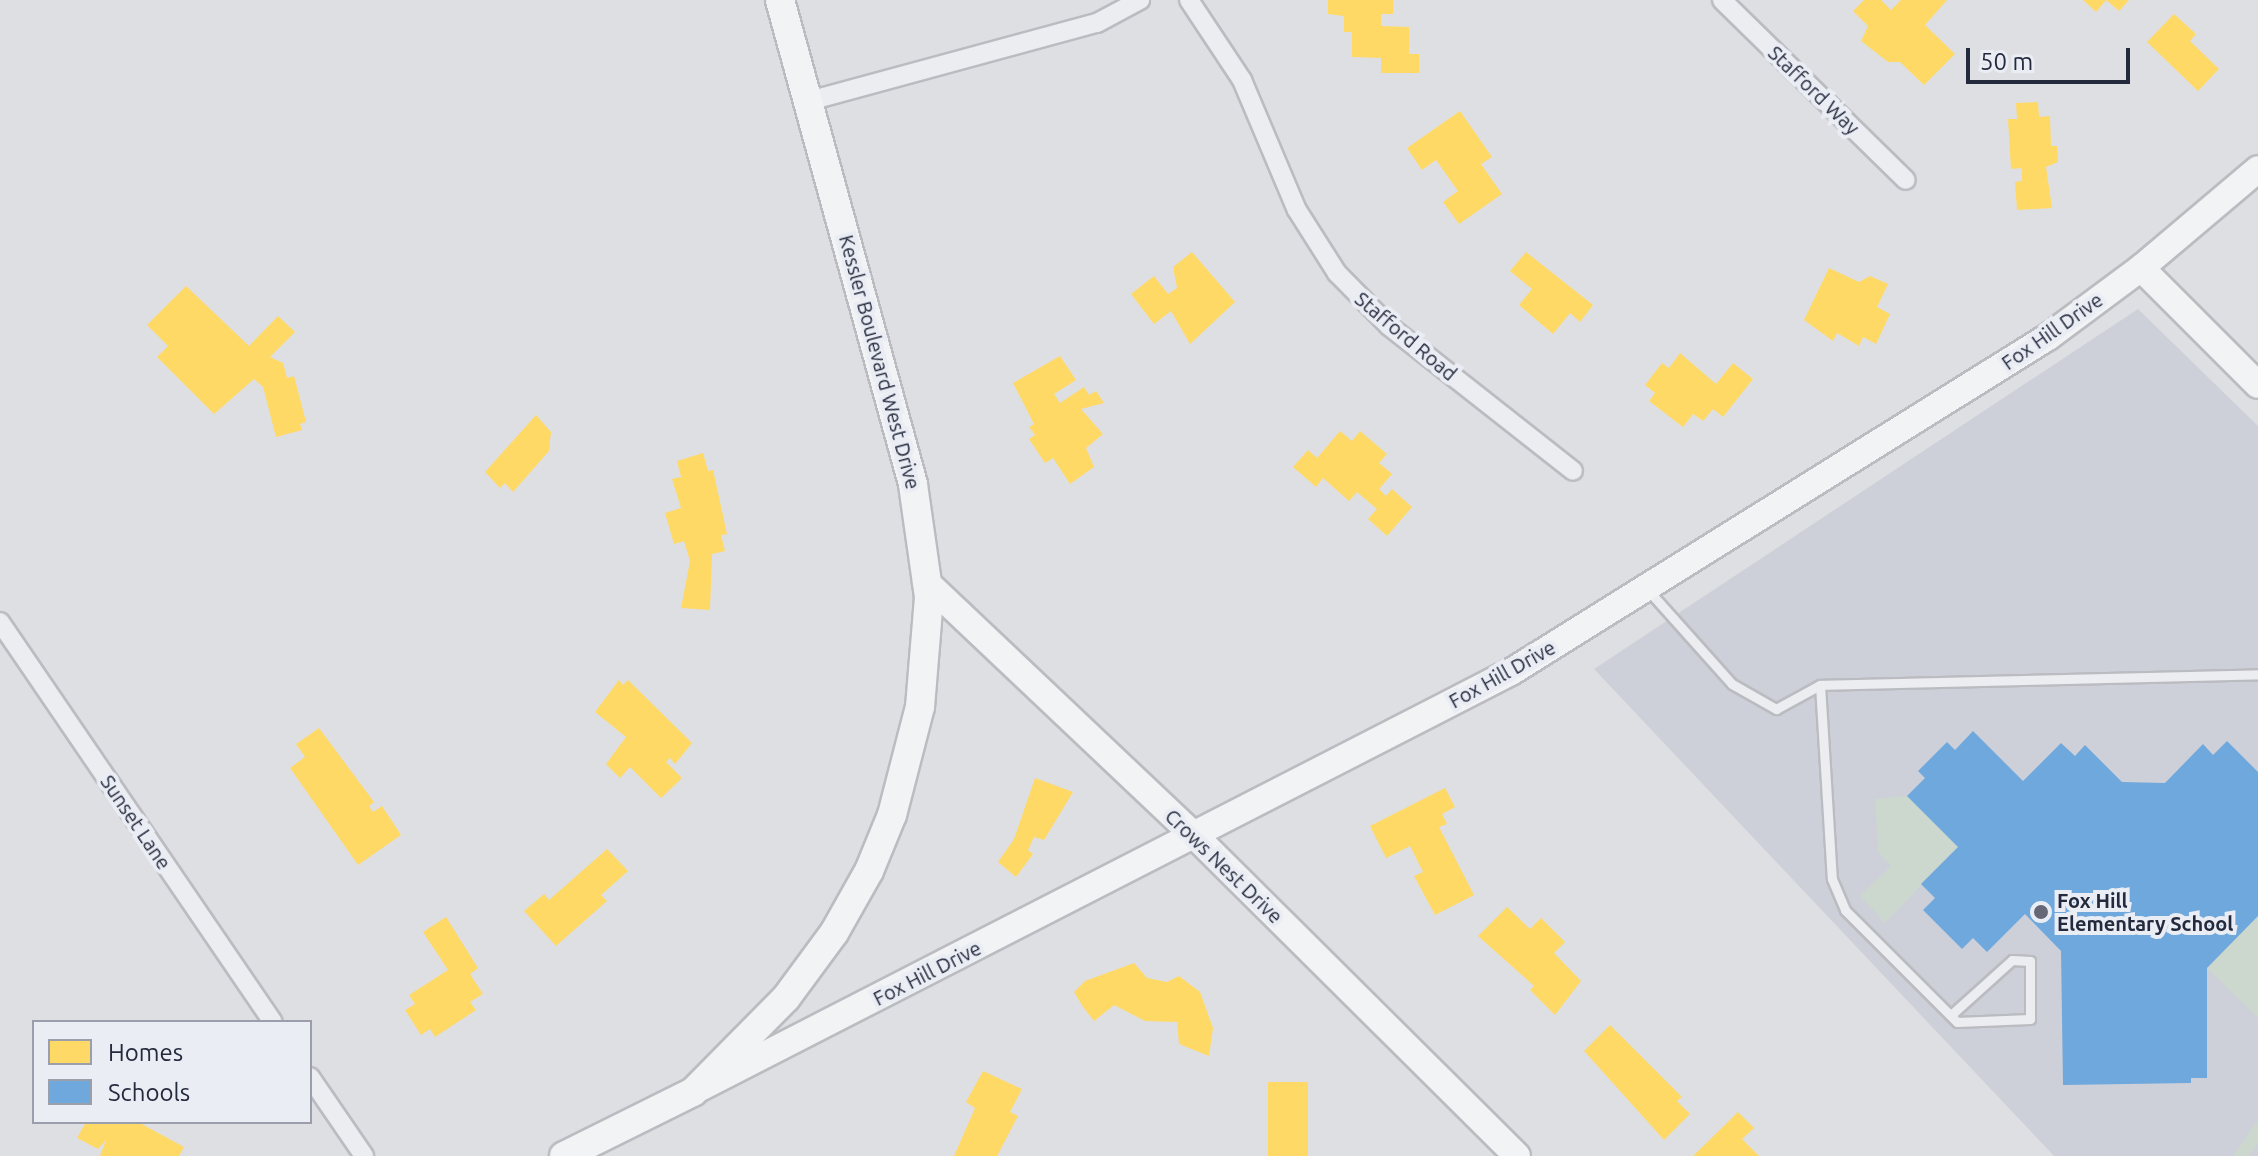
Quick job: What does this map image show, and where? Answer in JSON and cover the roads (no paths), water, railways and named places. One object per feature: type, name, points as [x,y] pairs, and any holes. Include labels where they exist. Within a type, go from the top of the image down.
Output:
[{"type":"main road","name":"Kessler Boulevard West Drive","points":[[564,1156],[693,1092],[786,998],[834,933],[869,871],[912,747],[926,667],[926,582],[901,431],[780,0]]},
{"type":"street","points":[[809,101],[1097,23],[1140,0]]},
{"type":"street","name":"Stafford Road","points":[[1189,0],[1242,80],[1297,210],[1337,273],[1389,326],[1573,471]]},
{"type":"street","name":"Stafford Way","points":[[1722,0],[1906,180]]},
{"type":"street","name":"Fox Hill Drive","points":[[693,1092],[1511,672],[2026,351],[2141,268],[2258,169]]},
{"type":"street","points":[[2141,268],[2258,385]]},
{"type":"street","name":"Crows Nest Drive","points":[[926,582],[1194,835],[1517,1156]]},
{"type":"street","name":"Sunset Lane","points":[[0,622],[272,1020]]},
{"type":"street","points":[[312,1080],[364,1156]]},
{"type":"lane","points":[[1646,588],[1732,684],[1776,709],[1820,685],[2258,674]]},
{"type":"lane","points":[[1820,685],[1832,879],[1845,910],[1863,934],[1957,1022],[2030,1019],[2030,961],[2012,960],[1951,1015]]},
{"type":"place","name":"Fox Hill Elementary School","points":[[2041,912]]}]
